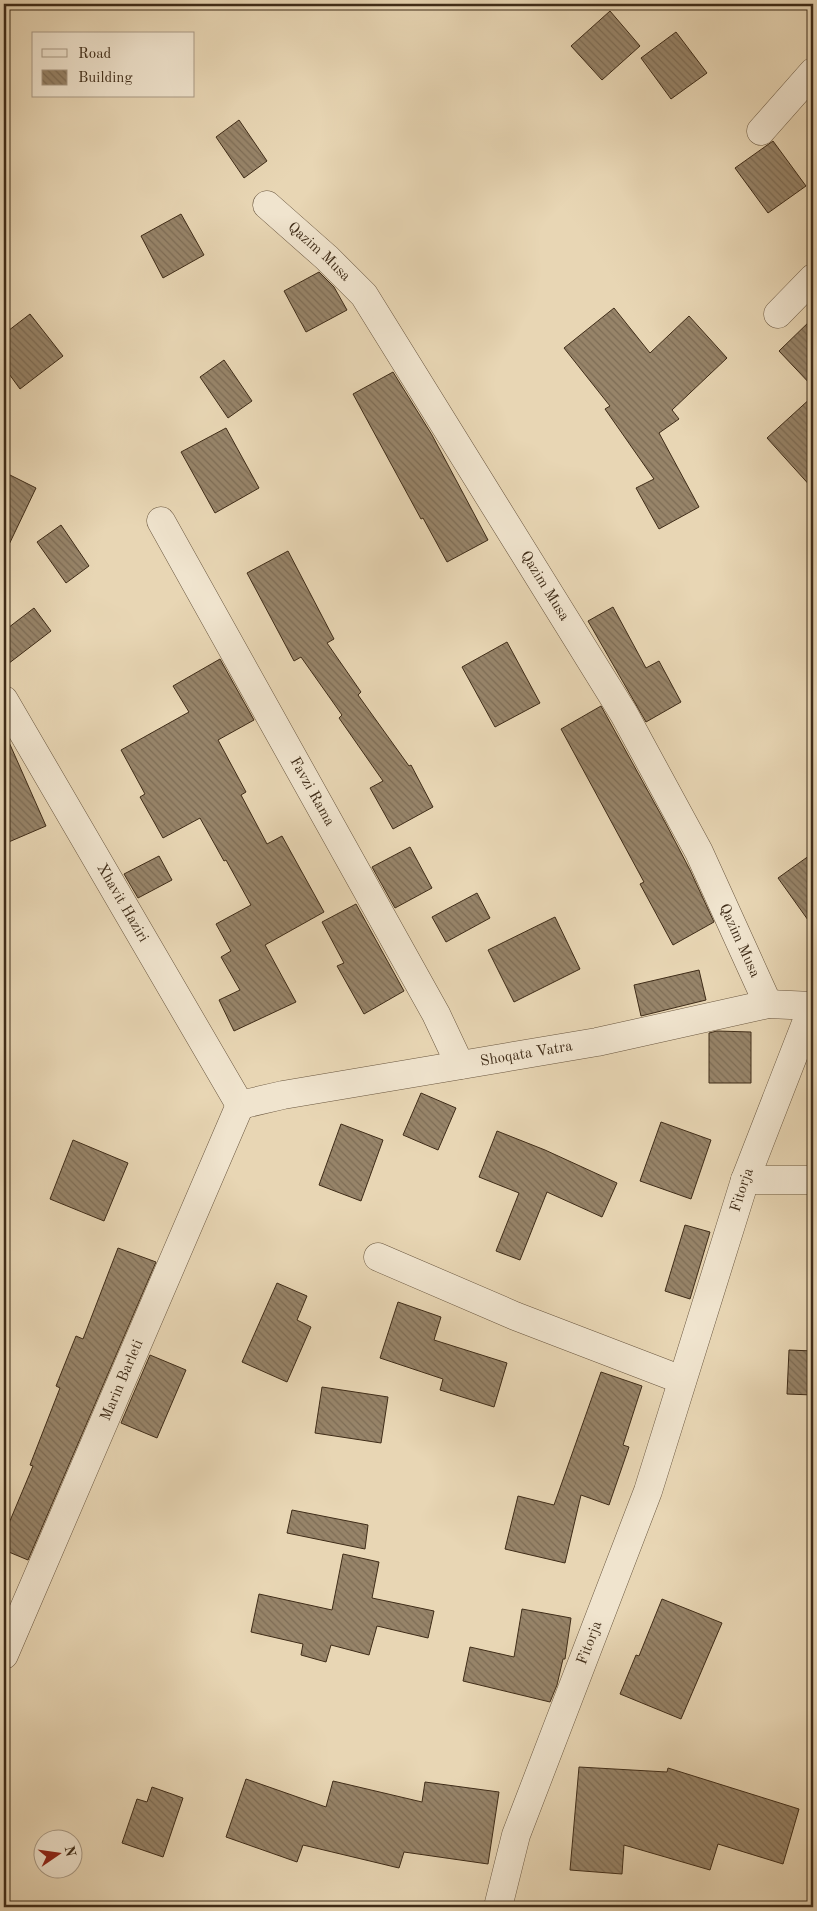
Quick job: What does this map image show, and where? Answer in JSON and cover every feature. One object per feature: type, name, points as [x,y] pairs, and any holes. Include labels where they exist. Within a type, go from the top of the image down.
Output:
[{"type":"street","points":[[760,131],[813,72]]},
{"type":"street","name":"Qazim Musa","points":[[267,205],[327,258],[364,295],[624,714],[699,852],[768,1004]]},
{"type":"street","points":[[778,314],[813,278]]},
{"type":"street","name":"Favzi Rama","points":[[161,521],[436,1014],[460,1065]]},
{"type":"street","name":"Xhavit Haziri","points":[[4,700],[240,1105]]},
{"type":"street","name":"Shoqata Vatra","points":[[240,1105],[283,1095],[597,1042],[768,1004],[813,1006]]},
{"type":"street","name":"Fitorja","points":[[498,1907],[516,1835],[648,1491],[745,1180],[813,1006]]},
{"type":"street","name":"Marin Barleti","points":[[4,1655],[240,1105]]},
{"type":"street","points":[[745,1180],[813,1180]]},
{"type":"street","points":[[378,1257],[515,1316],[682,1380]]},
{"type":"building","points":[[610,11],[640,46],[602,80],[571,46]]},
{"type":"building","points":[[676,32],[707,73],[671,99],[641,58]]},
{"type":"building","points":[[239,120],[267,161],[244,178],[216,137]]},
{"type":"building","points":[[773,141],[806,186],[768,213],[735,168]]},
{"type":"building","points":[[181,214],[204,255],[163,278],[141,236]]},
{"type":"building","points":[[319,272],[334,287],[347,310],[306,332],[284,291]]},
{"type":"building","points":[[614,308],[650,353],[689,316],[727,358],[672,410],[679,419],[659,433],[699,507],[659,529],[636,488],[654,479],[605,409],[610,406],[564,348]]},
{"type":"building","points":[[30,314],[63,356],[20,389],[4,367],[4,334]]},
{"type":"building","points":[[813,318],[813,387],[779,351]]},
{"type":"building","points":[[224,360],[252,401],[228,418],[200,377]]},
{"type":"building","points":[[393,372],[432,435],[488,540],[447,562],[423,518],[421,519],[353,394]]},
{"type":"building","points":[[813,396],[813,489],[767,438]]},
{"type":"building","points":[[226,428],[259,488],[215,513],[181,452]]},
{"type":"building","points":[[4,472],[36,488],[4,555]]},
{"type":"building","points":[[61,525],[89,566],[66,583],[37,542]]},
{"type":"building","points":[[288,551],[334,639],[327,643],[361,692],[358,695],[409,766],[411,765],[433,807],[393,829],[370,788],[383,781],[339,718],[342,715],[301,657],[294,661],[247,573]]},
{"type":"building","points":[[613,607],[646,668],[659,661],[681,702],[646,722],[588,621]]},
{"type":"building","points":[[34,608],[51,631],[4,667],[4,631]]},
{"type":"building","points":[[507,642],[540,703],[495,727],[462,667]]},
{"type":"building","points":[[220,659],[254,720],[218,740],[246,792],[241,795],[267,844],[282,836],[324,912],[265,945],[296,1002],[234,1031],[219,1000],[240,990],[221,957],[231,951],[216,924],[251,905],[200,818],[163,838],[140,797],[145,794],[121,750],[189,712],[173,686]]},
{"type":"building","points":[[601,706],[665,822],[714,922],[673,945],[640,884],[644,882],[561,729]]},
{"type":"building","points":[[4,731],[46,826],[4,844]]},
{"type":"building","points":[[410,847],[432,888],[395,908],[372,867]]},
{"type":"building","points":[[813,853],[813,927],[778,878]]},
{"type":"building","points":[[159,856],[172,880],[138,898],[124,874]]},
{"type":"building","points":[[477,893],[490,918],[446,942],[432,917]]},
{"type":"building","points":[[356,904],[404,991],[364,1014],[337,966],[344,963],[322,922]]},
{"type":"building","points":[[555,917],[580,969],[514,1002],[488,950]]},
{"type":"building","points":[[699,970],[706,1000],[641,1016],[634,985]]},
{"type":"building","points":[[717,1031],[751,1032],[751,1083],[709,1083],[709,1033]]},
{"type":"building","points":[[421,1093],[456,1108],[438,1150],[403,1135]]},
{"type":"building","points":[[661,1122],[711,1140],[691,1199],[640,1181]]},
{"type":"building","points":[[341,1124],[383,1140],[361,1201],[319,1185]]},
{"type":"building","points":[[497,1131],[545,1150],[617,1183],[602,1217],[547,1192],[520,1260],[496,1251],[519,1193],[479,1177]]},
{"type":"building","points":[[73,1140],[128,1163],[104,1221],[50,1199]]},
{"type":"building","points":[[685,1225],[710,1232],[690,1299],[665,1291]]},
{"type":"building","points":[[118,1248],[156,1262],[28,1560],[4,1550],[4,1535],[33,1466],[30,1465],[60,1388],[56,1386],[76,1336],[83,1339]]},
{"type":"building","points":[[277,1283],[307,1296],[297,1320],[311,1327],[287,1382],[242,1362]]},
{"type":"building","points":[[398,1302],[441,1317],[434,1340],[507,1363],[494,1407],[440,1390],[443,1379],[380,1358]]},
{"type":"building","points":[[789,1350],[813,1351],[813,1395],[787,1394]]},
{"type":"building","points":[[150,1355],[186,1370],[157,1438],[121,1423]]},
{"type":"building","points":[[601,1372],[642,1386],[623,1445],[629,1447],[609,1505],[581,1495],[565,1563],[505,1549],[518,1496],[554,1505]]},
{"type":"building","points":[[322,1387],[388,1397],[381,1443],[315,1433]]},
{"type":"building","points":[[292,1510],[368,1525],[365,1549],[287,1533]]},
{"type":"building","points":[[343,1554],[379,1562],[372,1598],[434,1611],[428,1638],[377,1626],[369,1655],[331,1645],[326,1662],[301,1655],[303,1644],[251,1632],[259,1594],[332,1610]]},
{"type":"building","points":[[662,1599],[722,1623],[681,1719],[620,1694],[636,1655],[639,1656]]},
{"type":"building","points":[[522,1609],[571,1618],[565,1659],[563,1659],[557,1685],[550,1702],[463,1681],[470,1647],[514,1657]]},
{"type":"building","points":[[579,1767],[667,1772],[668,1768],[799,1809],[783,1864],[718,1844],[710,1870],[624,1845],[622,1874],[570,1870]]},
{"type":"building","points":[[246,1779],[326,1807],[333,1781],[422,1802],[425,1782],[499,1792],[488,1864],[404,1852],[399,1868],[303,1845],[297,1862],[226,1837]]},
{"type":"building","points":[[152,1787],[183,1798],[163,1857],[122,1843],[137,1799],[147,1802]]}]
